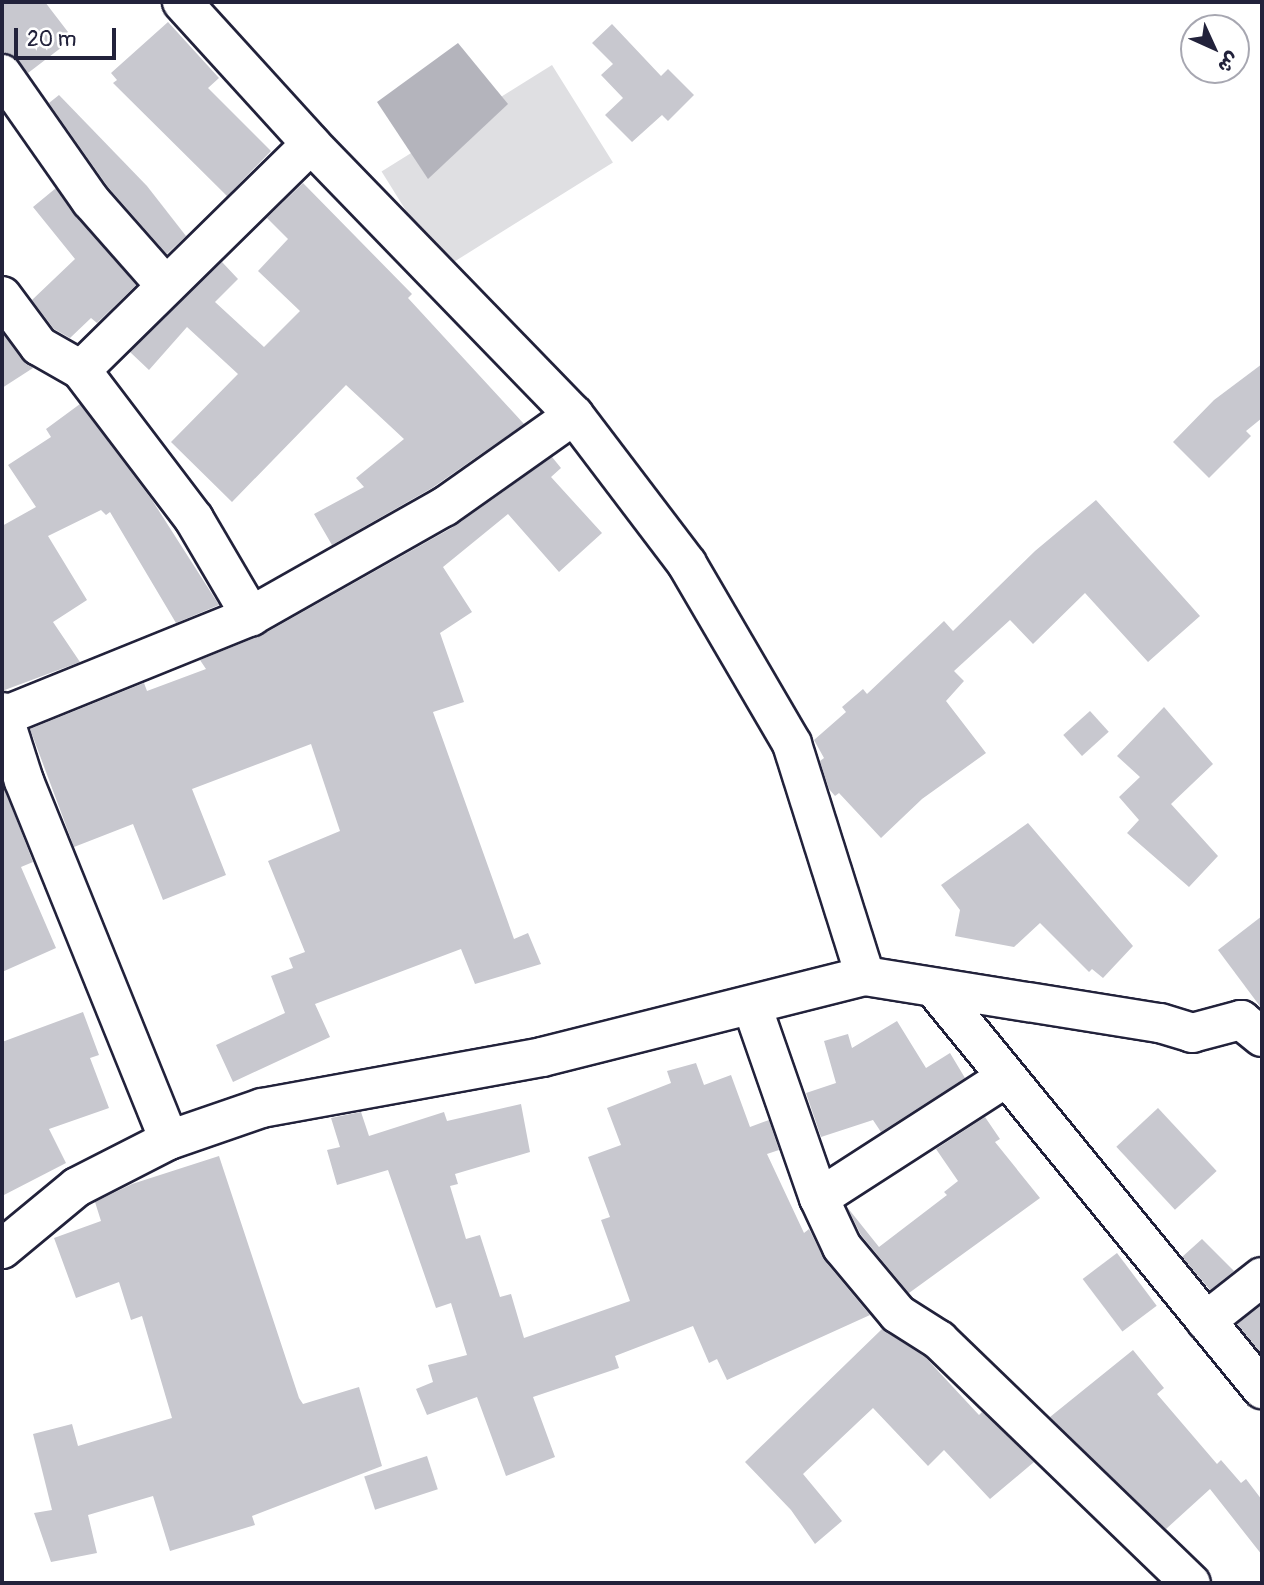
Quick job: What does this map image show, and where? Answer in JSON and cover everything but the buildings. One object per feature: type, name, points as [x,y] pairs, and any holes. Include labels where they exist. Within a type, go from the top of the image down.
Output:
[{"type":"street","points":[[182,2],[311,144],[574,415],[687,564],[792,744],[865,976]]},
{"type":"street","points":[[2,74],[92,201],[166,286]]},
{"type":"street","points":[[81,370],[311,144]]},
{"type":"street","points":[[2,296],[39,346],[81,370],[194,519],[251,616]]},
{"type":"street","points":[[169,1140],[13,785],[3,714],[251,616],[444,507],[574,415]]},
{"type":"street","points":[[3,1246],[77,1187],[169,1140],[262,1108],[542,1057],[865,976],[1160,1023],[1192,1033],[1255,1020]]},
{"type":"street","points":[[935,989],[1004,1079],[1262,1389]]},
{"type":"street","points":[[752,1006],[819,1198],[842,1247],[898,1314],[939,1339],[1191,1583]]},
{"type":"street","points":[[819,1198],[1004,1079]]},
{"type":"street","points":[[1206,1321],[1262,1277]]},
{"type":"shaded area","points":[[458,43],[508,104],[428,179],[377,102]]},
{"type":"shaded area","points":[[552,65],[613,163],[442,269],[382,172]]}]
